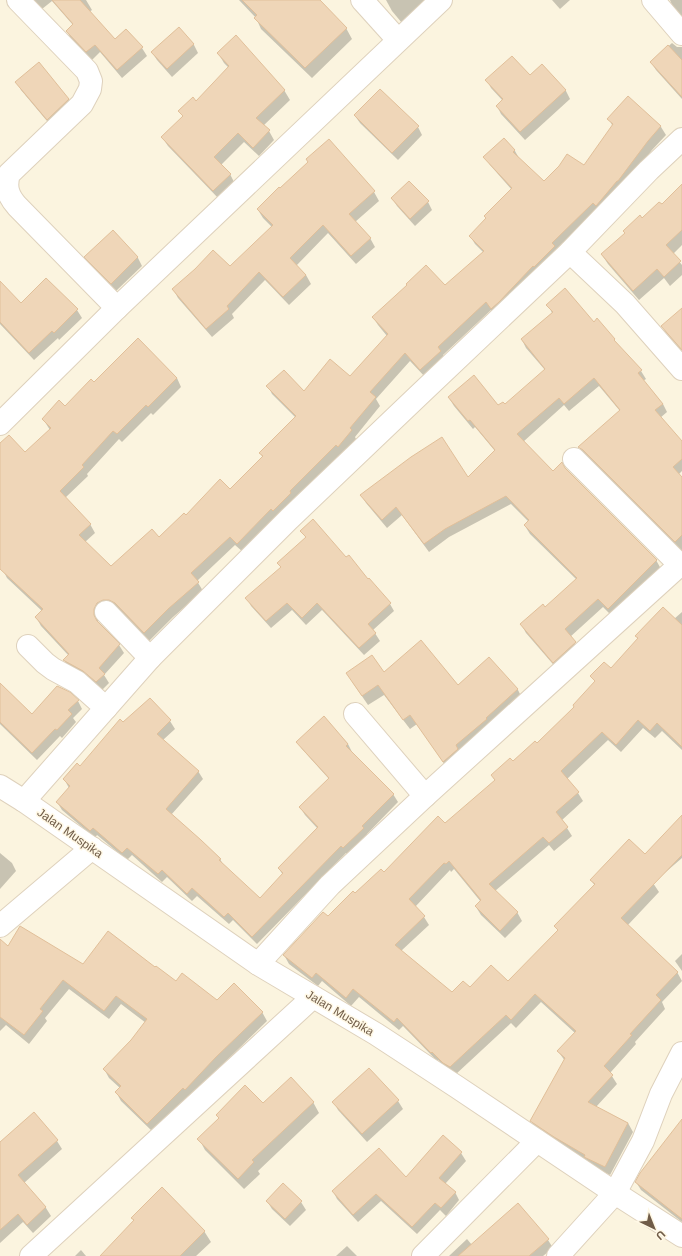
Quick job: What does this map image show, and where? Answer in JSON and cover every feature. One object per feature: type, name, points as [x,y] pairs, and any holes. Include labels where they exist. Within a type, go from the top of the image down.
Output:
[{"type":"street","points":[[18,0],[87,71],[91,81],[90,89],[82,104],[9,174],[6,187],[17,206],[117,308]]},
{"type":"street","points":[[362,0],[398,40]]},
{"type":"street","points":[[0,424],[117,308],[441,0]]},
{"type":"street","points":[[653,0],[682,34]]},
{"type":"street","points":[[24,801],[150,658],[295,514],[570,252],[649,170],[682,139]]},
{"type":"street","points":[[570,252],[625,304],[682,369]]},
{"type":"street","points":[[258,964],[330,885],[425,796],[681,564],[574,459]]},
{"type":"street","points":[[106,612],[150,658]]},
{"type":"street","points":[[28,646],[45,663],[77,682],[106,708]]},
{"type":"street","points":[[355,714],[425,796]]},
{"type":"street","name":"Jalan Muspika","points":[[0,786],[24,801],[258,964],[376,1034],[682,1236]]},
{"type":"street","points":[[0,926],[92,848]]},
{"type":"street","points":[[31,1256],[313,997]]},
{"type":"street","points":[[558,1256],[615,1193],[643,1141],[661,1094],[682,1052]]},
{"type":"street","points":[[423,1256],[537,1141]]},
{"type":"building","points":[[52,0],[80,0],[115,39],[126,29],[143,47],[117,70],[95,45],[86,52],[66,31],[73,24]]},
{"type":"building","points":[[242,0],[320,0],[347,28],[305,68],[254,18],[257,15]]},
{"type":"building","points":[[179,27],[194,44],[167,69],[151,52]]},
{"type":"building","points":[[236,35],[285,90],[256,118],[270,130],[253,148],[238,133],[214,157],[231,174],[213,191],[161,137],[183,116],[178,111],[193,97],[196,101],[229,66],[217,53]]},
{"type":"building","points":[[668,45],[682,60],[682,97],[650,62]]},
{"type":"building","points":[[512,56],[530,75],[542,64],[566,90],[520,132],[496,106],[503,99],[485,80]]},
{"type":"building","points":[[39,62],[69,99],[47,120],[15,82]]},
{"type":"building","points":[[380,89],[419,126],[392,153],[354,115]]},
{"type":"building","points":[[628,96],[661,126],[618,181],[596,206],[593,203],[552,243],[555,246],[491,309],[486,302],[438,347],[441,351],[420,370],[405,353],[370,392],[376,397],[350,428],[352,430],[338,447],[336,445],[290,491],[291,493],[273,511],[271,509],[237,544],[230,537],[191,573],[199,582],[168,609],[144,633],[115,603],[109,600],[103,600],[97,603],[94,609],[94,615],[97,621],[120,644],[99,668],[105,674],[96,682],[83,671],[63,660],[69,654],[35,617],[43,609],[0,569],[0,443],[9,435],[25,452],[51,428],[42,419],[59,400],[65,406],[91,379],[94,382],[138,338],[177,378],[148,407],[146,405],[117,434],[113,431],[82,465],[84,467],[60,491],[91,524],[79,535],[111,566],[152,529],[159,537],[184,513],[186,515],[220,479],[230,489],[263,456],[259,453],[296,416],[266,386],[284,370],[304,391],[330,359],[350,376],[388,334],[372,317],[407,285],[406,284],[426,265],[445,285],[484,251],[469,236],[486,218],[484,216],[512,188],[483,157],[504,138],[515,150],[513,152],[544,181],[559,166],[567,154],[584,165],[613,124],[607,119]]},
{"type":"building","points":[[329,139],[375,191],[349,214],[371,238],[351,256],[323,225],[290,258],[306,275],[283,297],[259,272],[227,306],[229,309],[206,329],[172,289],[195,269],[213,250],[230,266],[273,225],[257,209],[279,187],[280,188],[308,162],[306,159]]},
{"type":"building","points":[[409,181],[429,201],[410,219],[391,198]]},
{"type":"building","points":[[682,184],[682,230],[666,245],[681,261],[664,277],[657,269],[633,291],[601,254],[625,233],[623,231],[640,215],[642,218],[659,202],[662,204]]},
{"type":"building","points":[[113,230],[138,257],[111,284],[84,257]]},
{"type":"building","points":[[46,278],[78,309],[54,333],[52,331],[29,353],[0,322],[0,281],[21,303]]},
{"type":"building","points":[[565,288],[594,322],[597,318],[615,339],[614,340],[642,370],[638,373],[663,404],[655,410],[682,441],[682,459],[673,467],[682,477],[682,535],[675,542],[583,450],[578,447],[620,410],[594,378],[564,404],[559,398],[517,434],[553,471],[562,462],[565,468],[657,560],[608,609],[598,599],[565,629],[576,642],[553,663],[520,624],[543,604],[545,607],[577,578],[524,525],[529,520],[506,496],[445,529],[424,544],[396,507],[382,520],[360,495],[411,457],[442,437],[468,477],[495,450],[448,397],[474,375],[498,405],[503,402],[505,404],[545,369],[521,339],[553,312],[546,305]]},
{"type":"building","points":[[682,308],[682,350],[661,326]]},
{"type":"building","points":[[313,519],[346,557],[349,555],[368,579],[369,578],[391,603],[368,624],[376,633],[359,648],[317,603],[302,618],[287,603],[266,621],[245,598],[281,567],[277,563],[306,537],[300,531]]},
{"type":"building","points":[[663,607],[682,625],[682,747],[657,723],[650,731],[638,720],[616,745],[602,732],[561,771],[579,792],[556,812],[568,827],[549,843],[543,837],[489,884],[518,912],[500,931],[475,906],[481,900],[449,861],[446,864],[444,863],[409,899],[425,916],[395,945],[452,992],[463,981],[470,987],[491,965],[508,981],[558,930],[554,926],[595,884],[590,880],[629,839],[645,854],[682,815],[682,855],[621,918],[678,972],[656,995],[661,1000],[630,1034],[632,1035],[604,1066],[613,1075],[588,1102],[628,1123],[605,1167],[584,1157],[585,1155],[530,1121],[565,1058],[557,1051],[576,1031],[535,994],[511,1020],[506,1015],[450,1067],[443,1063],[432,1052],[431,1053],[397,1018],[394,1022],[353,989],[346,998],[316,973],[312,978],[283,955],[323,912],[328,916],[353,891],[355,893],[381,869],[384,872],[438,816],[445,823],[495,780],[491,775],[510,758],[513,761],[535,741],[537,743],[574,707],[573,705],[595,681],[590,676],[604,662],[611,668],[638,638],[635,636]]},
{"type":"building","points":[[421,640],[458,685],[489,657],[518,689],[486,718],[487,719],[456,745],[458,749],[443,762],[410,715],[403,720],[378,685],[362,696],[346,673],[372,655],[384,672]]},
{"type":"building","points":[[0,683],[32,714],[57,686],[70,692],[79,700],[68,710],[72,714],[32,753],[0,722]]},
{"type":"building","points":[[150,698],[171,720],[157,734],[199,771],[166,809],[201,840],[221,859],[219,860],[260,898],[283,873],[278,868],[318,827],[299,807],[329,778],[296,742],[324,716],[348,744],[346,746],[394,794],[362,826],[364,828],[343,848],[341,846],[252,937],[228,913],[224,917],[192,888],[187,894],[162,870],[158,874],[127,848],[122,853],[93,828],[90,831],[56,802],[70,786],[63,779],[77,763],[80,766],[120,719],[123,722]]},
{"type":"building","points":[[20,926],[83,964],[108,931],[176,981],[182,973],[217,1000],[234,983],[263,1012],[216,1057],[185,1090],[183,1088],[147,1124],[115,1092],[121,1086],[103,1069],[131,1040],[147,1019],[116,996],[104,1011],[63,980],[40,1009],[43,1011],[24,1035],[0,1017],[0,939],[8,946]]},
{"type":"building","points":[[369,1068],[399,1100],[362,1134],[332,1102]]},
{"type":"building","points":[[291,1077],[314,1102],[252,1160],[254,1162],[238,1179],[197,1139],[219,1118],[216,1115],[245,1085],[263,1103]]},
{"type":"building","points":[[34,1112],[58,1140],[18,1175],[46,1207],[27,1225],[18,1214],[0,1230],[0,1142]]},
{"type":"building","points":[[682,1119],[682,1219],[635,1182],[640,1173]]},
{"type":"building","points":[[443,1135],[462,1152],[439,1178],[456,1192],[441,1208],[435,1203],[412,1227],[376,1194],[353,1215],[332,1191],[379,1148],[406,1177]]},
{"type":"building","points":[[283,1183],[302,1201],[285,1219],[266,1201]]},
{"type":"building","points":[[162,1187],[205,1231],[180,1256],[100,1256],[134,1220],[131,1218]]},
{"type":"building","points":[[518,1203],[549,1239],[529,1256],[458,1256]]}]
